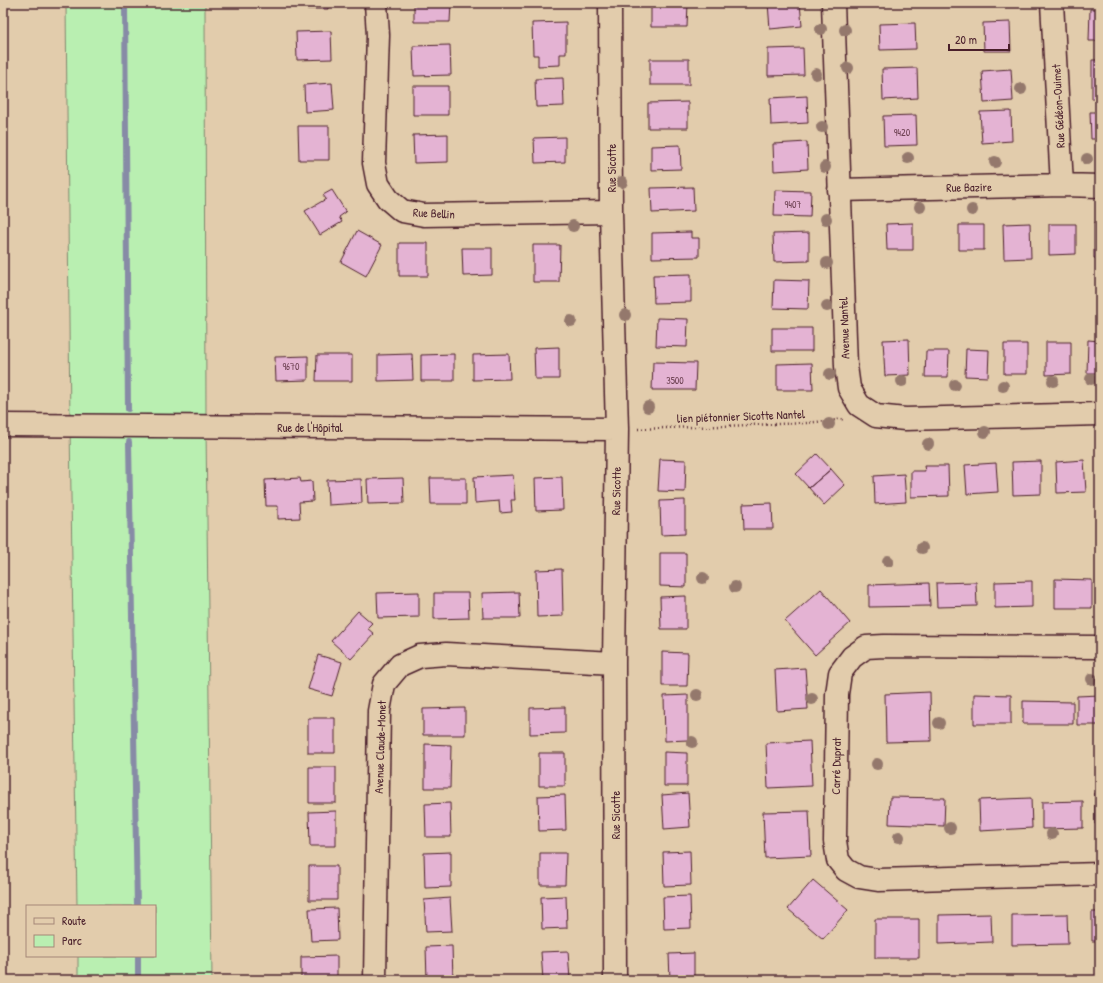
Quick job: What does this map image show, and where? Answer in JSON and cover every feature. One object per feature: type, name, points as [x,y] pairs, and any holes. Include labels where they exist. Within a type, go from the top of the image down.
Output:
[{"type":"street","name":"Rue Bellin","points":[[376,3],[378,35],[374,162],[378,184],[388,199],[402,211],[424,215],[611,212]]},
{"type":"street","name":"Rue Sicotte","points":[[610,3],[611,212],[617,429],[614,663],[615,980]]},
{"type":"street","name":"Avenue Nantel","points":[[833,3],[846,366],[848,388],[859,405],[876,416],[905,419],[1100,414]]},
{"type":"street","name":"Rue Gédéon-Ouimet","points":[[1052,3],[1062,185]]},
{"type":"street","name":"Rue Bazire","points":[[839,190],[1062,185],[1100,186]]},
{"type":"street","name":"Rue de l'Hôpital","points":[[3,425],[617,429]]},
{"type":"street","name":"Carré Duprat","points":[[1100,646],[884,646],[866,648],[852,656],[840,673],[837,694],[835,841],[838,860],[846,870],[859,877],[878,880],[1100,874]]},
{"type":"street","name":"Avenue Claude-Monet","points":[[375,980],[379,711],[384,684],[400,665],[420,656],[446,654],[614,663]]},
{"type":"path","name":"lien piétonnier Sicotte Nantel","points":[[617,429],[806,423],[846,419],[859,405]]},
{"type":"green space","points":[[66,3],[205,3],[206,427],[212,980],[78,980],[78,957],[156,957],[156,905],[77,905]]},
{"type":"building","points":[[300,3],[328,3],[328,9],[300,9]]},
{"type":"building","points":[[414,3],[451,3],[450,22],[414,22]]},
{"type":"building","points":[[535,3],[565,3],[565,5],[535,6]]},
{"type":"building","points":[[651,3],[688,3],[687,27],[651,27]]},
{"type":"building","points":[[768,3],[800,3],[802,26],[770,29]]},
{"type":"building","points":[[977,3],[1009,3],[1009,4],[977,5]]},
{"type":"building","points":[[1090,9],[1100,9],[1100,41],[1089,41]]},
{"type":"building","points":[[566,22],[566,54],[560,54],[560,65],[538,66],[538,55],[533,55],[532,23]]},
{"type":"building","points":[[1010,22],[1011,51],[984,51],[983,23]]},
{"type":"building","points":[[915,23],[916,49],[880,50],[879,24]]},
{"type":"building","points":[[331,31],[332,59],[297,60],[296,32]]},
{"type":"building","points":[[450,45],[451,75],[414,76],[413,46]]},
{"type":"building","points":[[803,48],[804,75],[768,76],[768,49]]},
{"type":"building","points":[[650,59],[689,59],[689,85],[650,85]]},
{"type":"building","points":[[1092,60],[1100,60],[1100,99],[1092,99]]},
{"type":"building","points":[[917,68],[918,98],[883,100],[882,69]]},
{"type":"building","points":[[1011,69],[1013,101],[984,103],[982,71]]},
{"type":"building","points":[[563,78],[564,106],[536,107],[535,79]]},
{"type":"building","points":[[332,83],[334,110],[305,112],[304,85]]},
{"type":"building","points":[[413,86],[448,86],[448,115],[413,115]]},
{"type":"building","points":[[807,96],[808,123],[771,125],[770,98]]},
{"type":"building","points":[[688,102],[688,128],[648,128],[648,103]]},
{"type":"building","points":[[1011,111],[1012,141],[982,143],[980,112]]},
{"type":"building","points":[[1090,112],[1100,112],[1100,139],[1091,139]]},
{"type":"building","points":[[916,115],[917,145],[884,146],[883,116]]},
{"type":"building","points":[[298,126],[329,126],[329,160],[299,160]]},
{"type":"building","points":[[448,134],[448,162],[414,163],[413,135]]},
{"type":"building","points":[[565,137],[565,162],[535,163],[534,138]]},
{"type":"building","points":[[807,142],[808,169],[774,171],[773,144]]},
{"type":"building","points":[[680,145],[681,169],[651,170],[651,146]]},
{"type":"building","points":[[693,187],[694,211],[652,213],[651,188]]},
{"type":"building","points":[[332,190],[346,212],[339,217],[342,222],[320,235],[305,211],[326,199],[323,195]]},
{"type":"building","points":[[775,190],[811,191],[810,217],[774,216]]},
{"type":"building","points":[[913,223],[913,250],[887,250],[886,224]]},
{"type":"building","points":[[1030,223],[1031,258],[1004,259],[1003,224]]},
{"type":"building","points":[[1094,223],[1100,223],[1100,258],[1094,258]]},
{"type":"building","points":[[1049,224],[1076,224],[1076,254],[1049,255]]},
{"type":"building","points":[[959,225],[984,225],[984,250],[959,250]]},
{"type":"building","points":[[357,231],[382,245],[366,276],[341,262]]},
{"type":"building","points":[[691,232],[691,238],[699,238],[699,257],[652,258],[652,233]]},
{"type":"building","points":[[809,233],[809,261],[774,262],[773,234]]},
{"type":"building","points":[[399,243],[428,243],[428,276],[399,276]]},
{"type":"building","points":[[533,245],[560,245],[559,282],[533,282]]},
{"type":"building","points":[[462,248],[492,248],[492,275],[463,276]]},
{"type":"building","points":[[691,274],[691,302],[654,303],[653,275]]},
{"type":"building","points":[[774,280],[809,281],[808,309],[773,308]]},
{"type":"building","points":[[657,318],[688,319],[687,347],[656,346]]},
{"type":"building","points":[[772,328],[812,328],[812,351],[772,351]]},
{"type":"building","points":[[909,339],[910,375],[885,376],[883,340]]},
{"type":"building","points":[[1088,340],[1100,341],[1100,373],[1087,373]]},
{"type":"building","points":[[1046,342],[1071,342],[1071,374],[1046,375]]},
{"type":"building","points":[[1004,344],[1027,344],[1027,374],[1004,374]]},
{"type":"building","points":[[559,347],[559,379],[535,379],[534,348]]},
{"type":"building","points":[[966,349],[989,350],[988,377],[965,376]]},
{"type":"building","points":[[926,351],[949,351],[948,377],[925,377]]},
{"type":"building","points":[[412,354],[413,380],[378,381],[378,355]]},
{"type":"building","points":[[454,354],[454,381],[421,381],[421,355]]},
{"type":"building","points":[[509,354],[510,379],[473,380],[473,355]]},
{"type":"building","points":[[317,355],[352,355],[352,381],[316,381]]},
{"type":"building","points":[[308,356],[308,380],[276,381],[275,357]]},
{"type":"building","points":[[653,362],[696,363],[695,390],[652,390]]},
{"type":"building","points":[[812,363],[813,390],[777,390],[777,364]]},
{"type":"building","points":[[817,454],[831,469],[809,488],[796,474]]},
{"type":"building","points":[[660,459],[686,460],[685,492],[658,491]]},
{"type":"building","points":[[1084,460],[1086,492],[1057,493],[1056,462]]},
{"type":"building","points":[[1041,461],[1041,494],[1013,495],[1012,462]]},
{"type":"building","points":[[996,463],[998,492],[967,494],[965,465]]},
{"type":"building","points":[[924,466],[948,466],[949,496],[911,497],[911,471],[925,471]]},
{"type":"building","points":[[831,469],[845,485],[824,505],[809,488]]},
{"type":"building","points":[[904,474],[906,502],[875,504],[874,476]]},
{"type":"building","points":[[513,475],[515,500],[511,500],[512,512],[500,513],[499,501],[475,503],[474,477]]},
{"type":"building","points":[[562,477],[563,510],[536,511],[535,478]]},
{"type":"building","points":[[300,478],[301,482],[312,481],[313,501],[299,502],[300,518],[278,519],[278,506],[266,506],[265,480]]},
{"type":"building","points":[[403,478],[404,503],[368,504],[367,479]]},
{"type":"building","points":[[430,478],[466,478],[466,504],[431,504]]},
{"type":"building","points":[[361,479],[362,503],[328,505],[327,480]]},
{"type":"building","points":[[685,500],[685,534],[661,535],[660,501]]},
{"type":"building","points":[[772,503],[773,529],[744,529],[743,504]]},
{"type":"building","points":[[660,553],[686,553],[686,587],[660,586]]},
{"type":"building","points":[[562,569],[563,616],[537,617],[536,570]]},
{"type":"building","points":[[1055,579],[1092,580],[1092,608],[1055,608]]},
{"type":"building","points":[[1032,581],[1032,607],[995,608],[995,582]]},
{"type":"building","points":[[976,582],[977,606],[937,607],[936,583]]},
{"type":"building","points":[[929,583],[930,606],[869,607],[869,585]]},
{"type":"building","points":[[821,589],[850,623],[815,655],[785,621]]},
{"type":"building","points":[[419,592],[419,617],[378,618],[377,593]]},
{"type":"building","points":[[519,592],[520,618],[483,618],[482,593]]},
{"type":"building","points":[[434,593],[468,593],[469,618],[434,619]]},
{"type":"building","points":[[686,596],[686,629],[661,629],[660,597]]},
{"type":"building","points":[[358,611],[372,623],[367,628],[374,634],[351,659],[331,641]]},
{"type":"building","points":[[662,652],[688,653],[687,686],[662,686]]},
{"type":"building","points":[[318,655],[342,662],[332,696],[308,689]]},
{"type":"building","points":[[805,668],[808,709],[777,711],[775,670]]},
{"type":"building","points":[[930,692],[931,741],[886,742],[885,694]]},
{"type":"building","points":[[974,694],[1011,695],[1011,724],[974,724]]},
{"type":"building","points":[[688,695],[688,740],[665,741],[664,696]]},
{"type":"building","points":[[1100,695],[1100,725],[1077,725],[1077,696]]},
{"type":"building","points":[[1023,701],[1073,702],[1073,724],[1023,724]]},
{"type":"building","points":[[565,707],[565,733],[530,734],[530,708]]},
{"type":"building","points":[[465,708],[465,735],[423,735],[423,709]]},
{"type":"building","points":[[308,718],[335,718],[335,753],[308,753]]},
{"type":"building","points":[[810,741],[812,786],[768,788],[766,743]]},
{"type":"building","points":[[425,744],[451,745],[450,788],[425,788]]},
{"type":"building","points":[[664,752],[687,753],[687,786],[664,786]]},
{"type":"building","points":[[539,753],[565,753],[565,786],[539,786]]},
{"type":"building","points":[[309,767],[336,767],[336,803],[309,803]]},
{"type":"building","points":[[688,793],[690,827],[664,829],[662,795]]},
{"type":"building","points":[[1095,793],[1100,793],[1100,824],[1095,824]]},
{"type":"building","points":[[565,795],[566,830],[539,831],[538,796]]},
{"type":"building","points":[[890,797],[945,798],[944,826],[889,824]]},
{"type":"building","points":[[1031,798],[1032,828],[980,831],[979,800]]},
{"type":"building","points":[[1083,801],[1083,828],[1042,829],[1042,802]]},
{"type":"building","points":[[450,803],[451,837],[426,837],[425,804]]},
{"type":"building","points":[[336,811],[336,846],[310,846],[309,812]]},
{"type":"building","points":[[809,811],[811,856],[765,858],[763,812]]},
{"type":"building","points":[[690,851],[691,885],[664,886],[663,852]]},
{"type":"building","points":[[451,852],[451,887],[425,888],[424,853]]},
{"type":"building","points":[[540,853],[566,853],[565,885],[540,885]]},
{"type":"building","points":[[309,866],[337,866],[337,900],[309,900]]},
{"type":"building","points":[[813,880],[848,910],[823,939],[788,909]]},
{"type":"building","points":[[566,896],[567,928],[542,929],[541,897]]},
{"type":"building","points":[[690,896],[691,928],[664,929],[663,897]]},
{"type":"building","points":[[450,898],[452,931],[426,932],[424,900]]},
{"type":"building","points":[[337,908],[338,940],[311,941],[309,909]]},
{"type":"building","points":[[1092,912],[1100,912],[1100,941],[1092,941]]},
{"type":"building","points":[[991,914],[992,942],[939,944],[939,915]]},
{"type":"building","points":[[1067,914],[1068,944],[1012,945],[1012,915]]},
{"type":"building","points":[[875,919],[919,919],[919,958],[875,958]]},
{"type":"building","points":[[452,946],[453,980],[427,980],[426,947]]},
{"type":"building","points":[[568,951],[570,980],[543,980],[541,952]]},
{"type":"building","points":[[694,953],[694,980],[670,980],[669,954]]},
{"type":"building","points":[[337,956],[337,980],[301,980],[301,957]]},
{"type":"waterway","points":[[125,3],[128,409]]},
{"type":"waterway","points":[[129,442],[137,905]]},
{"type":"waterway","points":[[138,957],[138,980]]}]
